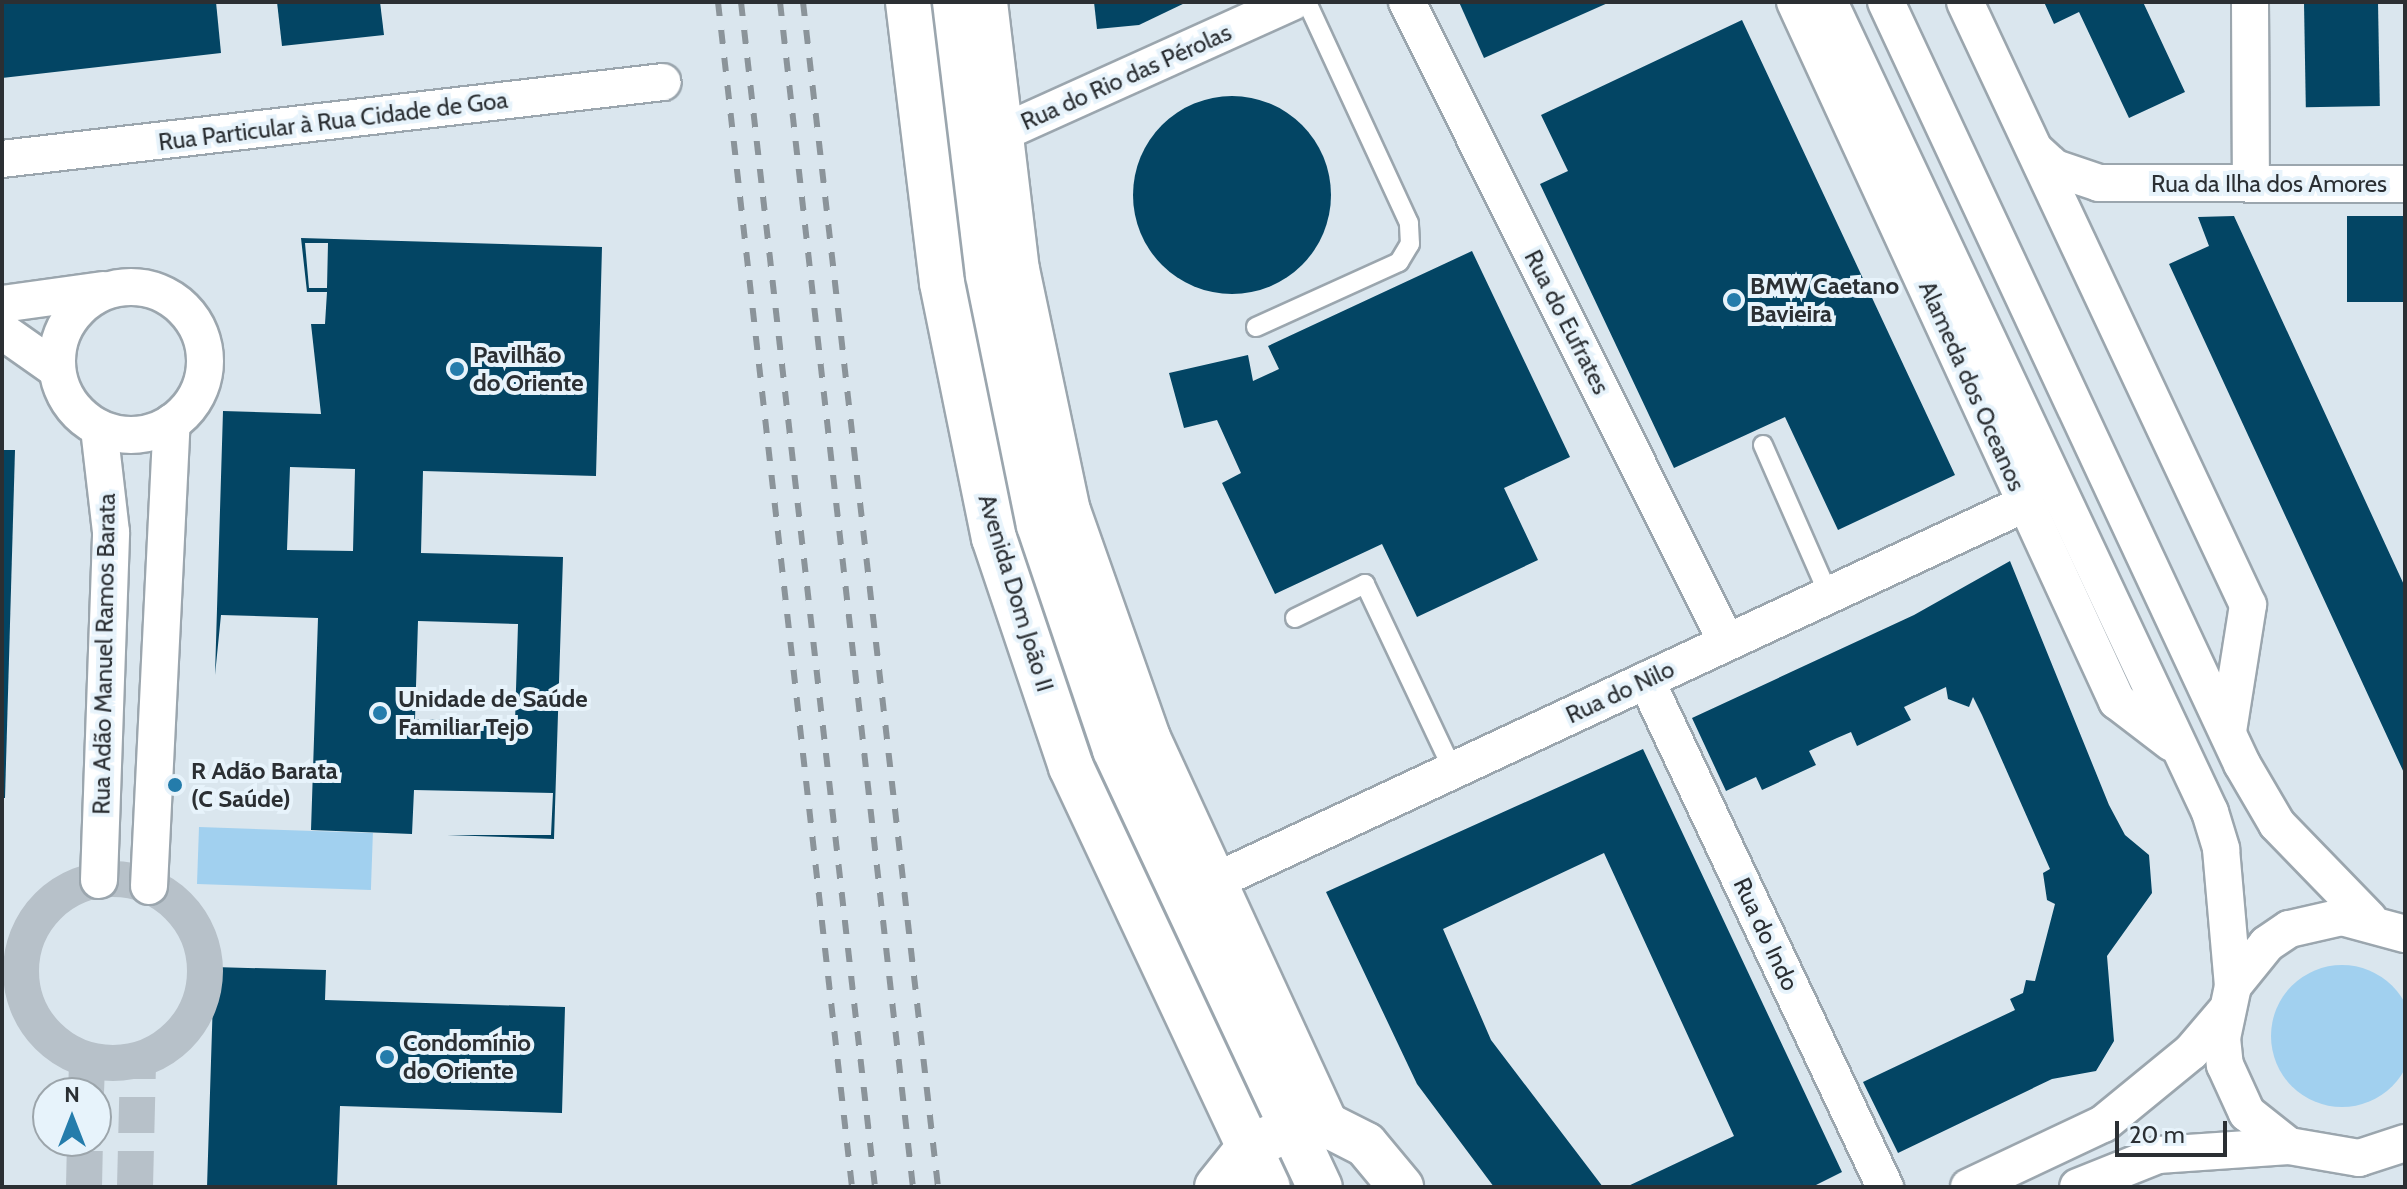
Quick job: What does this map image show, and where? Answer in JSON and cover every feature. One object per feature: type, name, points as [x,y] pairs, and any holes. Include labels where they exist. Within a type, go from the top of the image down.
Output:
[{"type":"main road","name":"Avenida Dom João II","points":[[908,2],[942,283],[994,538],[1071,767],[1268,1187]]},
{"type":"main road","name":"Avenida Dom João II","points":[[955,2],[988,275],[1039,525],[1115,750],[1312,1128],[1320,1187]]},
{"type":"main road","points":[[1217,1187],[1249,1147],[1312,1128],[1366,1145],[1401,1187]]},
{"type":"street","points":[[989,2],[1021,269],[1072,510],[1152,737],[1216,881],[1312,1128]]},
{"type":"street","name":"Rua do Rio das Pérolas","points":[[1004,132],[1292,2]]},
{"type":"street","name":"Rua do Eufrates","points":[[1407,2],[1727,643]]},
{"type":"street","name":"Alameda dos Oceanos","points":[[1795,2],[2117,701],[2178,747]]},
{"type":"street","name":"Alameda dos Oceanos","points":[[1829,2],[2178,747],[2221,849],[2229,999],[2222,1038],[2233,1090],[2266,1132],[2300,1151]]},
{"type":"street","points":[[1886,2],[2228,733],[2277,824],[2393,927]]},
{"type":"street","points":[[1965,2],[2248,605],[2228,733]]},
{"type":"street","points":[[2250,2],[2251,183]]},
{"type":"street","name":"Rua Particular à Rua Cidade de Goa","points":[[2,159],[663,82]]},
{"type":"street","name":"Rua da Ilha dos Amores","points":[[2037,152],[2075,178],[2132,184],[2405,184]]},
{"type":"street","name":"Rua da Ilha dos Amores","points":[[2085,256],[2088,214],[2132,184]]},
{"type":"street","points":[[2,304],[105,290],[152,289],[191,316],[202,337],[202,384],[172,423],[149,433],[99,429],[63,394],[56,369],[67,321],[105,290]]},
{"type":"street","points":[[2,331],[56,369]]},
{"type":"street","points":[[149,886],[172,423]]},
{"type":"street","name":"Rua Adão Manuel Ramos Barata","points":[[99,429],[111,532],[99,880]]},
{"type":"street","name":"Rua do Nilo","points":[[1216,881],[2024,504]]},
{"type":"street","name":"Rua do Indo","points":[[1646,680],[1885,1187]]},
{"type":"street","points":[[1969,1187],[2103,1124],[2191,1052],[2257,953],[2289,929],[2342,917],[2393,927]]},
{"type":"street","points":[[2078,1187],[2158,1155],[2300,1151],[2359,1158],[2405,1143]]},
{"type":"street","points":[[2300,1151],[2355,1187]]},
{"type":"lane","points":[[1256,327],[1399,262],[1410,244],[1409,223],[1307,2]]},
{"type":"lane","points":[[1763,445],[1829,595]]},
{"type":"lane","points":[[1295,618],[1365,584],[1453,770]]},
{"type":"shaded area","points":[[199,827],[373,833],[371,890],[197,884]]},
{"type":"shaded area","points":[[2342,965],[2369,971],[2392,986],[2407,1009],[2413,1036],[2407,1063],[2392,1086],[2369,1101],[2342,1107],[2315,1101],[2292,1086],[2277,1063],[2271,1036],[2277,1009],[2292,986],[2315,971]]},
{"type":"building","points":[[2,2],[216,2],[221,53],[2,78]]},
{"type":"building","points":[[277,2],[380,2],[384,35],[282,46]]},
{"type":"building","points":[[1094,2],[1187,2],[1139,25],[1097,29]]},
{"type":"building","points":[[1459,2],[1610,2],[1484,58]]},
{"type":"building","points":[[2044,2],[2143,2],[2185,92],[2129,118],[2079,12],[2054,24]]},
{"type":"building","points":[[2378,2],[2380,106],[2306,107],[2304,3]]},
{"type":"building","name":"BMW Caetano Bavieira","points":[[1742,20],[1955,475],[1838,530],[1785,417],[1674,468],[1540,184],[1568,171],[1541,115]]},
{"type":"building","points":[[1232,96],[1251,97],[1270,103],[1302,125],[1324,157],[1330,176],[1330,214],[1324,233],[1302,265],[1270,287],[1251,293],[1232,294],[1213,293],[1194,287],[1162,265],[1140,233],[1134,214],[1133,195],[1134,176],[1140,157],[1162,125],[1194,103],[1213,97]]},
{"type":"building","points":[[2234,216],[2405,587],[2405,775],[2169,264],[2209,246],[2198,217]]},
{"type":"building","points":[[2347,216],[2405,216],[2405,302],[2347,302]]},
{"type":"building","points":[[301,238],[602,247],[596,476],[423,471],[421,553],[563,557],[554,839],[447,835],[551,835],[553,793],[414,790],[412,834],[311,830],[318,618],[221,615],[215,675],[223,411],[321,414],[311,324],[325,324],[327,292],[307,292]],"holes":[[[305,243],[328,243],[327,288],[309,288]],[[290,467],[355,469],[353,551],[287,550]],[[418,621],[518,624],[515,722],[415,719]]]},
{"type":"building","points":[[1472,251],[1570,457],[1504,488],[1538,560],[1417,617],[1382,544],[1275,594],[1222,483],[1241,473],[1217,420],[1184,428],[1169,373],[1248,355],[1253,381],[1279,369],[1268,346]]},
{"type":"building","points":[[2,450],[15,450],[5,798],[2,798]]},
{"type":"building","points":[[2010,561],[2109,805],[2125,835],[2149,855],[2152,893],[2107,956],[2114,1041],[2096,1071],[2052,1079],[1898,1153],[1863,1082],[2015,1010],[2010,999],[2023,993],[2026,980],[2035,981],[2055,904],[2047,900],[2043,873],[2050,869],[1982,715],[1973,697],[1969,707],[1948,699],[1946,687],[1904,707],[1911,720],[1857,746],[1851,732],[1809,751],[1816,765],[1762,790],[1756,777],[1726,791],[1692,718],[1914,615]]},
{"type":"building","points":[[1643,749],[1842,1172],[1812,1187],[1626,1187],[1734,1136],[1604,853],[1443,929],[1491,1040],[1603,1187],[1494,1187],[1417,1084],[1326,892]]},
{"type":"building","name":"Condomínio do Oriente","points":[[214,967],[326,970],[325,1000],[565,1007],[562,1113],[340,1106],[337,1187],[207,1187]]},
{"type":"tunnel","points":[[113,879],[148,886],[178,906],[198,936],[205,971],[198,1006],[178,1036],[148,1056],[113,1063],[78,1056],[48,1036],[28,1006],[21,971],[28,936],[48,906],[78,886],[113,879]]},
{"type":"tunnel","points":[[86,1077],[87,1059]]},
{"type":"tunnel","points":[[135,1187],[138,1060]]},
{"type":"tunnel","points":[[84,1187],[85,1157]]},
{"type":"railway","points":[[718,2],[852,1187]]},
{"type":"railway","points":[[741,2],[875,1187]]},
{"type":"railway","points":[[780,2],[913,1187]]},
{"type":"railway","points":[[803,2],[938,1187]]},
{"type":"place","name":"BMW Caetano Bavieira","points":[[1734,300]]},
{"type":"place","name":"Pavilhão do Oriente","points":[[457,369]]},
{"type":"place","name":"Unidade de Saúde Familiar Tejo","points":[[380,713]]},
{"type":"place","name":"R Adão Barata (C Saúde)","points":[[175,785]]},
{"type":"place","name":"Condomínio do Oriente","points":[[387,1057]]}]
